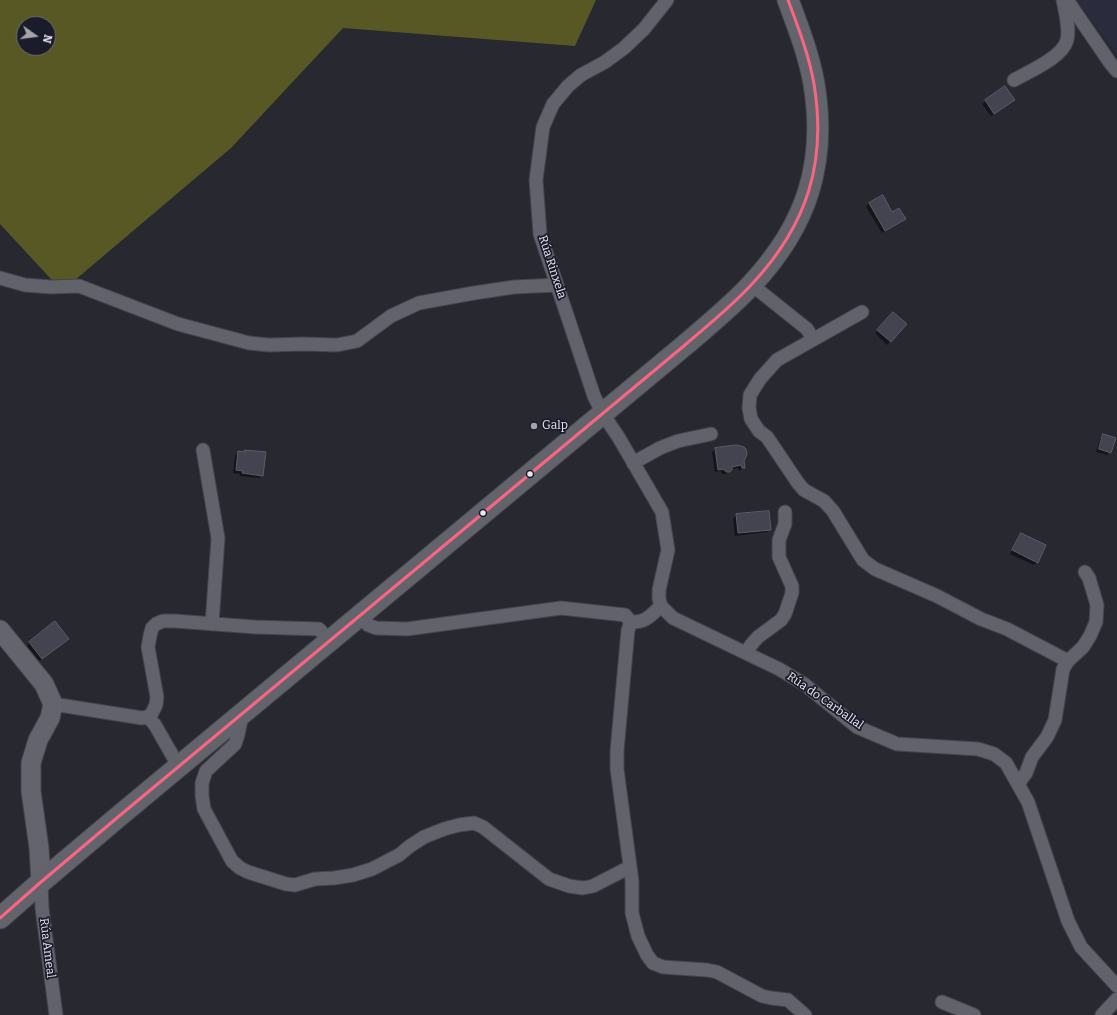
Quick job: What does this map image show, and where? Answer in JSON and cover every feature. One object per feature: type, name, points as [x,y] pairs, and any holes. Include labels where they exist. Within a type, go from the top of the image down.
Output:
[{"type":"main road","points":[[0,918],[242,714],[603,414],[716,318],[752,285],[791,233],[807,198],[812,182],[818,148],[818,128],[814,83],[806,52],[788,0]]},
{"type":"main road","points":[[0,630],[44,684],[53,704],[50,718],[38,740],[31,764],[31,791],[39,848],[41,882]]},
{"type":"street","name":"Rúa Rinxela","points":[[603,414],[594,396],[540,234],[536,180],[543,127],[553,104],[568,86],[581,75],[605,62],[624,48],[644,29],[667,0]]},
{"type":"street","points":[[1014,80],[1051,60],[1061,52],[1068,35],[1063,0]]},
{"type":"street","points":[[1067,0],[1117,71]]},
{"type":"street","points":[[0,278],[25,286],[79,286],[178,324],[249,343],[269,345],[337,345],[357,341],[391,316],[419,303],[514,287],[557,285]]},
{"type":"street","points":[[752,285],[807,329],[813,339]]},
{"type":"street","points":[[862,312],[777,360],[760,379],[750,395],[748,408],[751,419],[759,431],[767,437],[804,490],[824,501],[832,511],[863,560],[875,569],[937,596],[981,619],[1007,629],[1068,661]]},
{"type":"street","points":[[361,616],[368,625],[376,628],[407,629],[561,608],[625,615],[631,622],[637,623],[646,620],[661,606],[659,590],[668,550],[662,512],[619,438],[603,414]]},
{"type":"street","points":[[633,463],[660,448],[678,441],[711,434]]},
{"type":"street","points":[[203,450],[218,538],[212,624]]},
{"type":"street","points":[[746,653],[750,645],[758,637],[781,620],[785,614],[792,593],[792,586],[779,557],[779,540],[785,524],[786,512]]},
{"type":"street","points":[[1018,784],[1026,773],[1032,757],[1046,737],[1055,720],[1063,669],[1068,661],[1083,647],[1096,622],[1098,605],[1089,578],[1085,572]]},
{"type":"street","name":"Rúa do Carballal","points":[[661,606],[673,618],[779,669],[804,684],[857,727],[897,744],[978,748],[994,754],[1006,763],[1028,802],[1068,921],[1081,947],[1117,985]]},
{"type":"street","points":[[53,704],[142,718],[148,717],[156,705],[157,697],[148,647],[152,628],[156,624],[163,622],[175,621],[255,627],[319,629],[330,641]]},
{"type":"street","points":[[631,622],[628,630],[617,752],[617,769],[632,881],[632,913],[638,936],[646,955],[654,963],[663,967],[717,972],[762,996],[788,1000],[804,1015]]},
{"type":"street","points":[[242,714],[235,744],[206,771],[202,783],[202,796],[204,809],[232,861],[240,868],[248,872],[286,884],[295,885],[315,879],[353,875],[372,869],[399,855],[424,837],[444,829],[474,823],[483,828],[549,879],[569,886],[583,888],[592,886],[630,867]]},
{"type":"street","points":[[148,717],[155,725],[179,767]]},
{"type":"street","name":"Rúa Ameal","points":[[41,882],[42,908],[56,1015]]},
{"type":"street","points":[[1102,1015],[1117,999]]},
{"type":"street","points":[[942,1002],[974,1015]]},
{"type":"shaded area","points":[[0,0],[596,0],[575,46],[343,28],[231,148],[62,291],[0,224]]},
{"type":"shaded area","points":[[1075,0],[1117,0],[1117,54]]},
{"type":"building","points":[[1005,86],[1015,100],[994,114],[985,100]]},
{"type":"building","points":[[883,195],[892,212],[899,208],[906,219],[885,231],[869,203]]},
{"type":"building","points":[[893,312],[907,324],[891,342],[877,330]]},
{"type":"building","points":[[1103,434],[1116,438],[1111,453],[1099,449]]},
{"type":"building","points":[[737,445],[746,449],[747,454],[744,461],[745,468],[742,468],[741,465],[732,467],[730,472],[725,471],[724,469],[718,470],[715,448]]},
{"type":"building","points":[[245,450],[266,452],[263,476],[242,473],[243,471],[236,470],[238,451],[245,452]]},
{"type":"building","points":[[769,511],[771,530],[738,533],[736,514]]},
{"type":"building","points":[[1021,533],[1046,545],[1038,563],[1012,550]]},
{"type":"building","points":[[55,621],[69,639],[42,659],[29,642]]},
{"type":"transit line","points":[[0,918],[118,817],[685,345],[728,308],[771,262],[787,239],[799,216],[808,192],[815,166],[818,140],[817,113],[812,73],[788,0]]},
{"type":"place","name":"Galp","points":[[534,426]]}]
